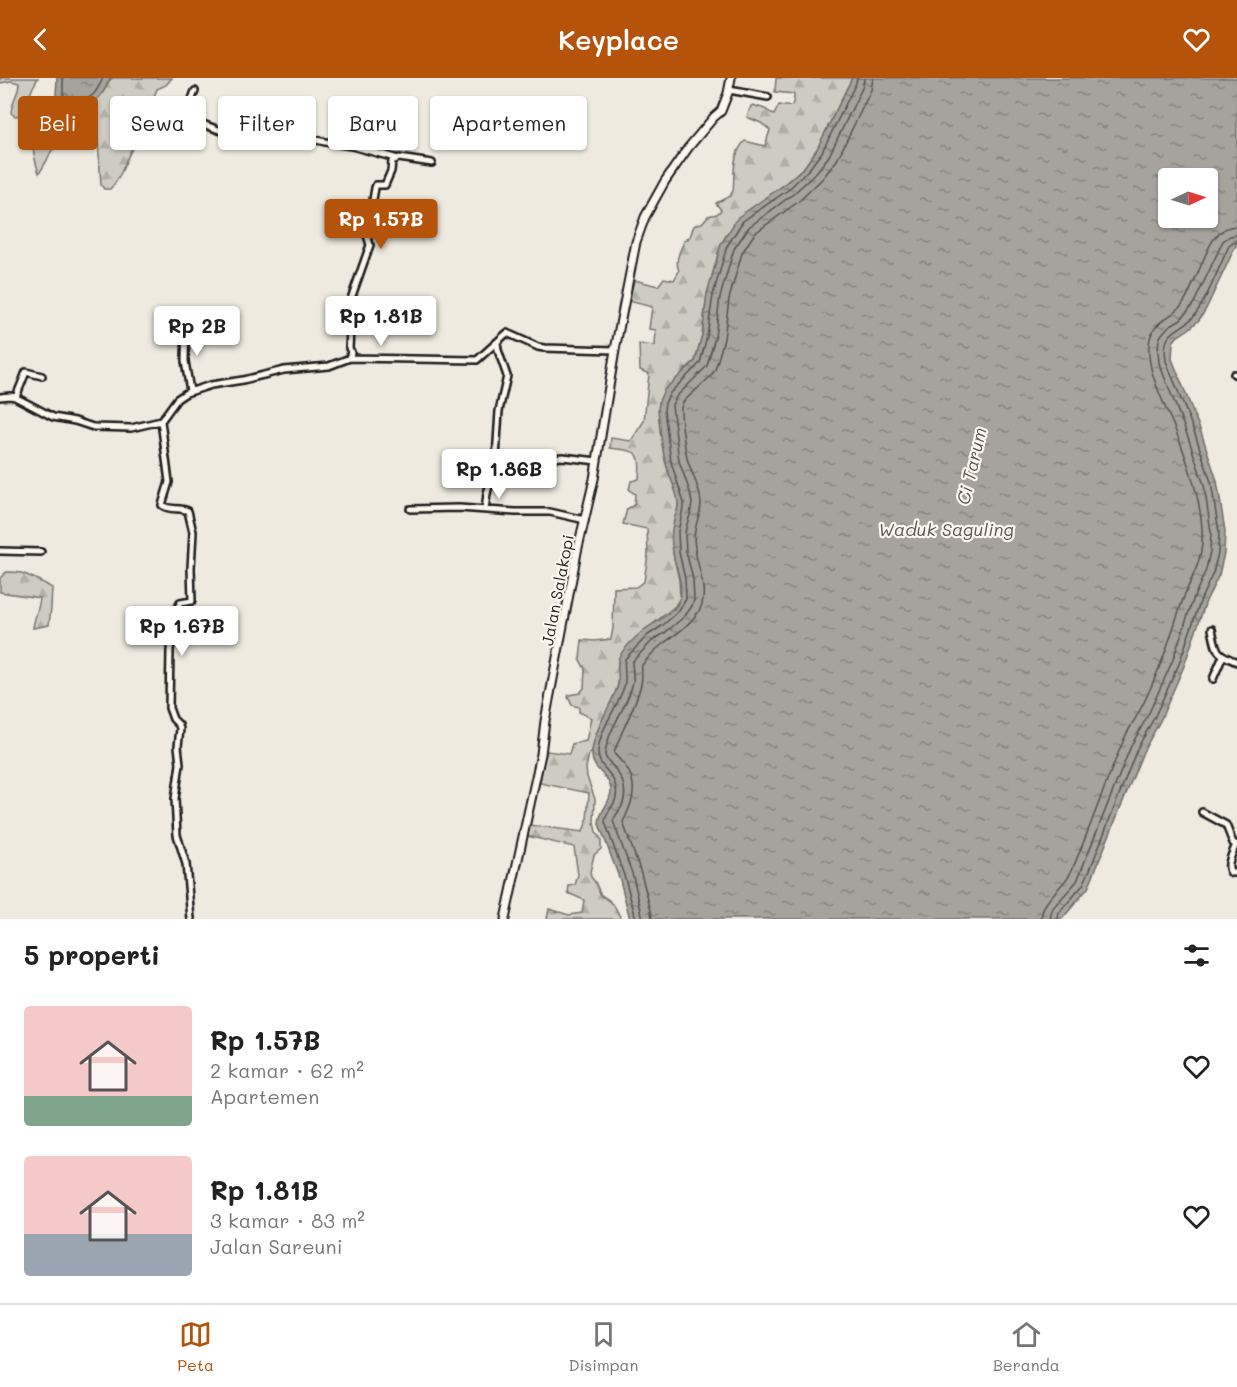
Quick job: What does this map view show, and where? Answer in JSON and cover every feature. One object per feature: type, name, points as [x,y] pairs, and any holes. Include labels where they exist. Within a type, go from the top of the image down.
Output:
[{"type":"street","name":"Jalan Salakopi","points":[[505,919],[541,754],[545,721],[597,461],[636,242],[645,217],[665,182],[688,148],[721,111],[731,78]]},
{"type":"street","points":[[729,90],[768,98]]},
{"type":"street","points":[[195,91],[187,113],[189,117],[235,136],[244,123],[352,146],[395,158],[432,163]]},
{"type":"street","points":[[350,358],[350,330],[347,326],[346,313],[370,246],[367,235],[375,188],[376,185],[385,185],[391,171],[392,160],[395,158]]},
{"type":"street","points":[[186,323],[185,361],[190,391]]},
{"type":"street","points":[[0,397],[10,396],[53,417],[93,427],[131,428],[161,420],[177,399],[190,391],[284,370],[329,366],[350,358],[477,360],[507,333],[544,348],[615,350]]},
{"type":"street","points":[[485,510],[496,458],[499,411],[507,375],[496,342]]},
{"type":"street","points":[[16,398],[26,372],[42,376]]},
{"type":"street","points":[[161,420],[169,482],[162,506],[188,511],[193,532],[192,601],[180,603],[177,609],[170,650],[168,708],[180,729],[178,746],[180,764],[175,799],[177,835],[186,864],[191,919]]},
{"type":"street","points":[[496,458],[532,460],[563,457],[597,461]]},
{"type":"street","points":[[410,509],[459,508],[550,512],[585,520]]},
{"type":"street","points":[[0,552],[41,552]]},
{"type":"street","points":[[1212,629],[1217,649],[1223,656],[1237,662]]},
{"type":"street","points":[[1213,679],[1223,656]]},
{"type":"street","points":[[1202,812],[1226,825],[1236,845],[1228,869],[1231,873],[1237,873]]},
{"type":"green space","points":[[0,78],[38,78],[29,96],[18,96],[18,116],[15,116],[11,113],[19,83],[11,81],[0,83]]},
{"type":"green space","points":[[112,78],[172,78],[166,85],[157,89],[154,96],[110,96],[110,150],[131,150],[114,185],[110,189],[104,189],[101,185],[98,141],[98,99]]},
{"type":"green space","points":[[776,78],[852,78],[817,149],[805,166],[727,234],[721,244],[707,294],[702,335],[695,361],[683,371],[678,504],[674,521],[673,553],[680,598],[675,606],[636,638],[618,661],[617,689],[596,734],[586,768],[595,799],[596,832],[601,839],[601,849],[594,855],[591,877],[601,895],[613,904],[621,919],[547,919],[549,909],[569,915],[582,913],[584,900],[568,893],[569,886],[575,885],[578,875],[574,847],[527,836],[529,825],[583,832],[587,820],[589,793],[540,783],[543,763],[547,751],[569,754],[572,744],[586,741],[591,718],[579,712],[579,707],[572,705],[568,697],[580,693],[584,688],[585,669],[580,660],[582,640],[611,639],[614,588],[636,587],[644,581],[648,554],[647,529],[623,524],[627,509],[634,505],[635,494],[629,490],[631,481],[639,479],[640,462],[636,454],[632,452],[610,448],[611,438],[631,441],[644,421],[649,374],[640,370],[639,344],[655,346],[656,330],[649,329],[652,307],[629,301],[634,280],[658,286],[664,278],[674,280],[679,271],[677,263],[679,254],[686,238],[690,237],[694,226],[721,210],[716,203],[730,196],[733,191],[734,165],[741,146],[745,141],[765,146],[770,130],[747,117],[751,106],[765,109],[774,115],[779,105],[791,106],[793,104],[794,94],[775,92]]},
{"type":"green space","points":[[33,150],[52,150],[39,173],[35,161]]},
{"type":"green space","points":[[6,572],[24,574],[52,588],[49,625],[33,628],[40,598],[0,592],[0,578]]},
{"type":"water","points":[[57,78],[112,78],[98,99],[98,96],[56,95]]},
{"type":"water","name":"Waduk Saguling","points":[[852,78],[1237,78],[1237,243],[1199,320],[1173,342],[1172,359],[1201,432],[1217,481],[1225,531],[1224,553],[1219,575],[1206,601],[1184,666],[1160,721],[1143,752],[1088,888],[1062,919],[630,919],[620,880],[599,824],[609,799],[610,785],[595,765],[592,756],[594,739],[617,688],[619,657],[641,633],[675,608],[680,597],[680,580],[672,541],[672,528],[678,503],[663,451],[659,401],[664,390],[695,361],[702,335],[707,294],[721,244],[738,217],[784,185],[805,166],[817,149]]},
{"type":"water label","name":"Ci Tarum","points":[[971,466]]}]
